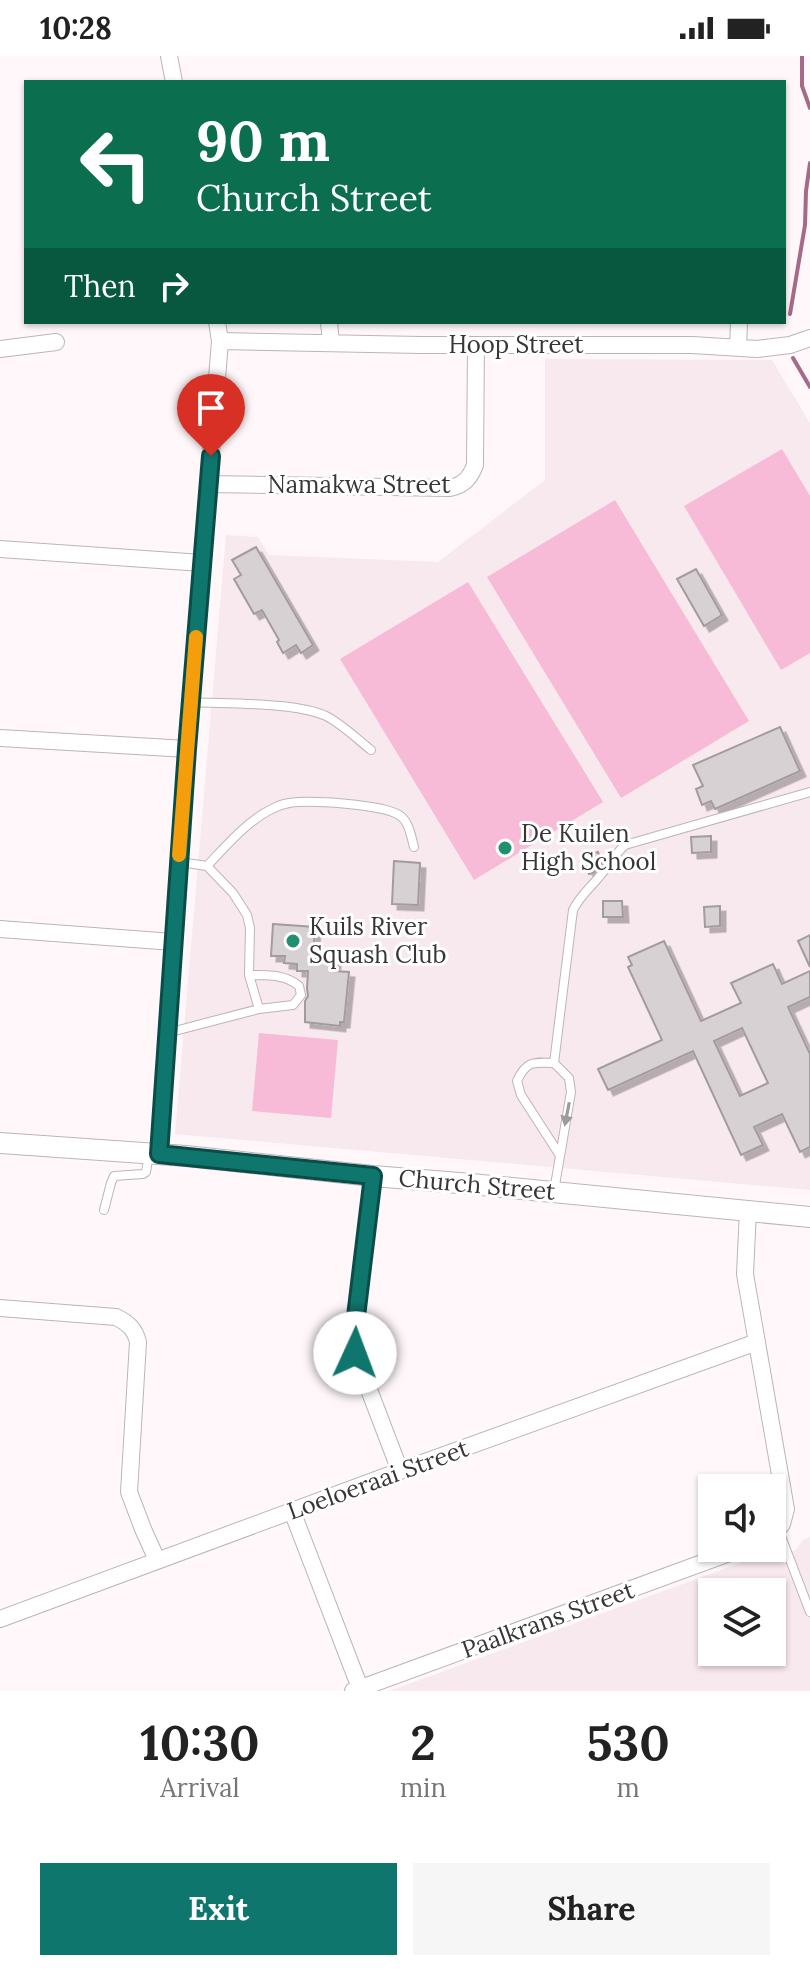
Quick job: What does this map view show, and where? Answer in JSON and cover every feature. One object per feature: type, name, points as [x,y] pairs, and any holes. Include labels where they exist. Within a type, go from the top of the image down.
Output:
[{"type":"street","points":[[169,56],[174,80]]},
{"type":"street","points":[[154,1154],[167,1034],[220,341],[217,324]]},
{"type":"street","points":[[329,324],[331,343]]},
{"type":"street","points":[[738,348],[739,324]]},
{"type":"street","name":"Hoop Street","points":[[220,341],[692,345],[757,349],[790,345],[810,338]]},
{"type":"street","points":[[0,349],[56,342]]},
{"type":"street","name":"Namakwa Street","points":[[209,484],[450,488],[465,483],[475,465],[476,345]]},
{"type":"street","points":[[0,549],[202,563]]},
{"type":"street","points":[[0,738],[187,749]]},
{"type":"street","points":[[0,929],[173,942]]},
{"type":"street","name":"Church Street","points":[[0,1143],[154,1154],[810,1217]]},
{"type":"street","points":[[373,1176],[354,1333],[355,1353],[400,1471]]},
{"type":"street","points":[[748,1211],[745,1274],[780,1474]]},
{"type":"street","points":[[0,1308],[116,1317],[131,1327],[138,1342],[129,1492],[157,1560]]},
{"type":"street","name":"Loeloeraai Street","points":[[0,1619],[757,1342]]},
{"type":"street","points":[[292,1511],[356,1690]]},
{"type":"street","name":"Paalkrans Street","points":[[356,1690],[705,1562]]},
{"type":"lane","points":[[191,702],[311,711],[328,717],[371,750]]},
{"type":"lane","points":[[554,1063],[573,910],[579,898],[597,880],[616,853],[625,845],[810,792]]},
{"type":"lane","points":[[207,866],[249,826],[268,811],[286,803],[384,808],[402,816],[414,847]]},
{"type":"lane","points":[[179,862],[207,866],[233,893],[247,915],[250,928],[249,975],[259,1009]]},
{"type":"lane","points":[[167,1034],[259,1009],[293,1005],[301,995],[301,989],[286,978],[249,975]]},
{"type":"lane","points":[[553,1192],[571,1092],[569,1078],[554,1063],[535,1062],[523,1068],[517,1081],[521,1095],[559,1154]]},
{"type":"lane","points":[[104,1210],[114,1176],[143,1174],[154,1154]]},
{"type":"lane","points":[[786,1558],[810,1612]]},
{"type":"shaded area","name":"De Kuilen High School","points":[[545,359],[772,360],[810,423],[810,1190],[175,1134],[226,535],[258,537],[269,555],[438,562],[545,480]]},
{"type":"shaded area","points":[[782,449],[810,496],[810,653],[781,670],[684,506]]},
{"type":"shaded area","points":[[615,500],[749,721],[621,798],[487,577]]},
{"type":"shaded area","points":[[468,582],[603,802],[474,880],[340,659]]},
{"type":"shaded area","points":[[259,1033],[338,1040],[331,1118],[252,1111]]},
{"type":"shaded area","points":[[810,1537],[810,1691],[389,1691],[698,1578],[698,1666],[786,1666],[786,1578],[699,1578],[743,1562],[786,1562],[786,1554],[797,1549],[803,1540]]},
{"type":"building","points":[[256,547],[313,645],[301,653],[296,645],[283,653],[262,610],[254,614],[234,579],[241,575],[232,560]]},
{"type":"building","points":[[696,569],[722,615],[704,626],[677,579]]},
{"type":"building","points":[[780,727],[800,771],[715,809],[711,801],[702,805],[696,789],[703,786],[693,765]]},
{"type":"building","points":[[711,836],[711,852],[692,853],[691,837]]},
{"type":"building","points":[[598,852],[602,862],[589,874],[583,856]]},
{"type":"building","points":[[394,861],[420,863],[418,905],[392,904]]},
{"type":"building","points":[[603,901],[622,901],[623,917],[603,917]]},
{"type":"building","points":[[720,906],[720,926],[705,927],[704,907]]},
{"type":"building","points":[[273,924],[315,927],[313,958],[335,960],[334,971],[349,972],[344,1022],[340,1022],[340,1026],[305,1022],[308,971],[297,971],[297,964],[284,963],[285,956],[271,956]]},
{"type":"building","points":[[810,935],[810,967],[798,941]]},
{"type":"building","points":[[664,941],[701,1021],[741,1003],[731,983],[773,964],[782,984],[810,971],[810,997],[788,1007],[810,1054],[810,1147],[800,1152],[782,1114],[754,1127],[763,1145],[741,1155],[693,1051],[608,1090],[598,1069],[662,1040],[628,967],[632,965],[628,957]],"holes":[[[742,1028],[768,1083],[740,1096],[714,1041]]]},
{"type":"waterway","points":[[802,56],[802,86],[810,108]]},
{"type":"waterway","points":[[790,314],[805,225],[810,163]]},
{"type":"waterway","points":[[793,358],[810,387]]},
{"type":"slow traffic","points":[[179,855],[196,637]]},
{"type":"place","name":"De Kuilen High School","points":[[505,848]]},
{"type":"place","name":"Kuils River Squash Club","points":[[293,941]]},
{"type":"route","points":[[211,456],[159,1154],[373,1176],[354,1333],[355,1353]]}]
